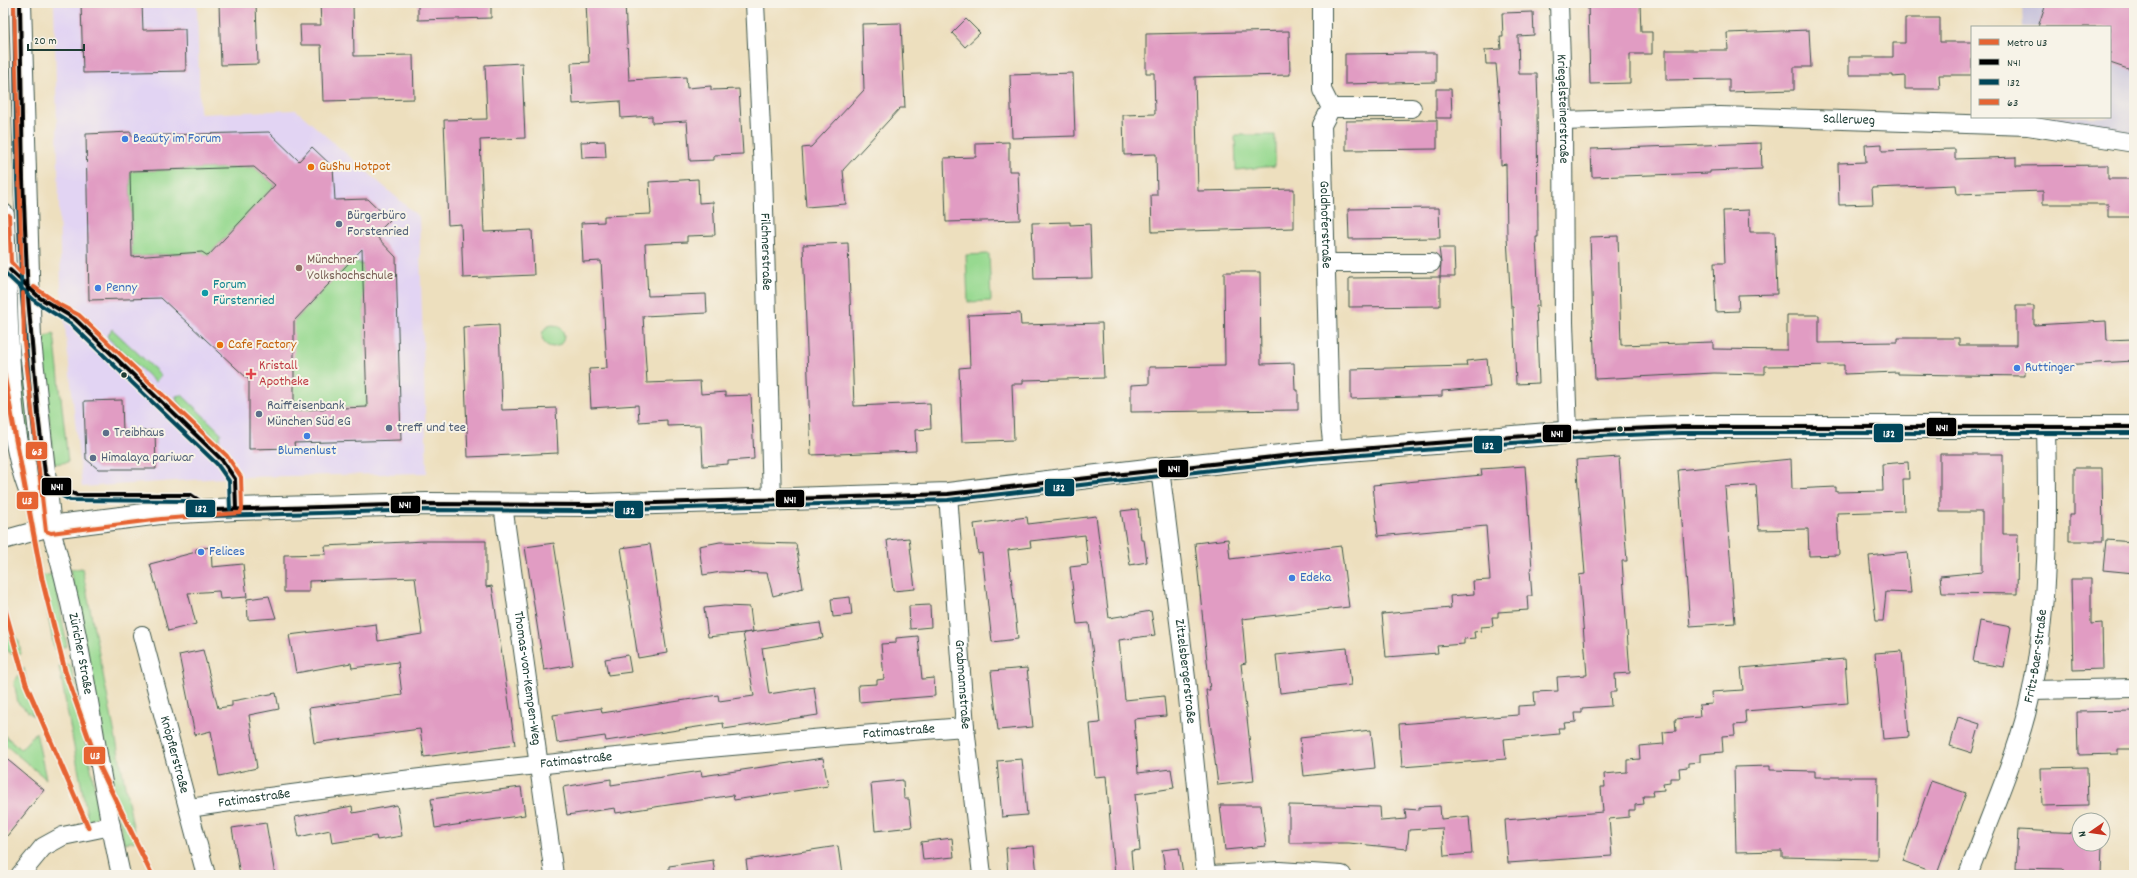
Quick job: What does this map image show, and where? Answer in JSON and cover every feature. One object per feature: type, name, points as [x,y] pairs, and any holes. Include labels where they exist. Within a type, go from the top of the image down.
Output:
[{"type":"street","name":"Züricher Straße","points":[[20,3],[30,334],[35,403],[46,480],[50,527],[60,558],[122,875]]},
{"type":"street","name":"Filchnerstraße","points":[[755,3],[763,171],[772,500]]},
{"type":"street","points":[[1322,3],[1322,90],[1331,108],[1412,108]]},
{"type":"street","name":"Kriegelsteinerstraße","points":[[1559,3],[1563,121],[1564,322],[1568,432]]},
{"type":"street","name":"Goldhoferstraße","points":[[1331,108],[1322,125],[1327,263],[1330,423],[1333,451]]},
{"type":"street","name":"Sallerweg","points":[[1563,121],[1720,116],[2028,126],[2134,143]]},
{"type":"street","name":"Züricher Straße","points":[[3,215],[10,376],[15,421],[22,467],[27,484],[36,507],[50,527]]},
{"type":"street","points":[[1327,263],[1431,263]]},
{"type":"street","points":[[3,540],[50,527],[160,513],[213,510],[428,504],[591,505],[948,494],[1160,469],[1333,451],[1568,432],[1682,427],[2134,427]]},
{"type":"street","name":"Fritz-Baer-Straße","points":[[1968,875],[2017,744],[2032,690],[2043,617],[2046,583],[2046,428]]},
{"type":"street","name":"Zitzelsbergerstraße","points":[[1160,469],[1186,678],[1206,875]]},
{"type":"street","name":"Grabmannstraße","points":[[948,494],[965,727],[982,875]]},
{"type":"street","name":"Thomas-von-Kempen-Weg","points":[[503,505],[554,875]]},
{"type":"street","name":"Knöpflerstraße","points":[[142,635],[206,875]]},
{"type":"street","points":[[2032,690],[2134,688]]},
{"type":"street","name":"Fatimastraße","points":[[189,808],[315,790],[538,766],[832,737],[965,727]]},
{"type":"street","points":[[20,875],[43,847],[63,836],[112,826]]},
{"type":"street","points":[[1212,875],[1280,872],[1342,875]]},
{"type":"shaded area","points":[[54,3],[197,3],[200,114],[296,110],[419,217],[427,473],[238,477],[82,487],[61,289]]},
{"type":"shaded area","points":[[2022,3],[2134,3],[2134,139],[2030,121],[2030,118],[2111,118],[2111,26],[2023,26]]},
{"type":"green space","points":[[1235,135],[1275,135],[1275,166],[1236,170]]},
{"type":"green space","points":[[254,167],[275,185],[208,256],[202,252],[132,257],[130,171]]},
{"type":"green space","points":[[989,254],[991,301],[968,302],[966,255]]},
{"type":"green space","points":[[352,259],[363,265],[367,407],[294,410],[289,327]]},
{"type":"green space","points":[[15,309],[18,309],[20,313],[36,468],[30,469],[21,402]]},
{"type":"green space","points":[[553,325],[561,328],[564,336],[561,344],[553,347],[545,344],[542,336],[545,328]]},
{"type":"green space","points":[[112,329],[161,375],[155,382],[107,337]]},
{"type":"green space","points":[[54,333],[68,462],[54,464],[41,345],[45,337]]},
{"type":"green space","points":[[182,395],[221,433],[219,442],[177,402],[176,396]]},
{"type":"green space","points":[[82,568],[136,841],[124,843],[70,570]]},
{"type":"green space","points":[[54,574],[67,646],[54,649],[41,576]]},
{"type":"green space","points":[[12,632],[19,642],[21,654],[13,655],[3,647],[3,644]]},
{"type":"green space","points":[[71,665],[99,810],[95,818],[88,821],[59,667]]},
{"type":"green space","points":[[24,668],[33,716],[18,703],[14,682]]},
{"type":"green space","points":[[36,732],[46,779],[3,743],[3,734],[21,749]]},
{"type":"building","points":[[81,3],[142,3],[143,30],[185,29],[186,71],[83,73]]},
{"type":"building","points":[[219,3],[256,3],[258,64],[221,65]]},
{"type":"building","points":[[320,3],[353,3],[354,56],[413,55],[414,99],[323,101],[321,45],[301,45],[300,25],[321,25]]},
{"type":"building","points":[[418,3],[491,3],[491,18],[418,20]]},
{"type":"building","points":[[586,3],[625,3],[629,80],[686,77],[687,88],[711,86],[711,90],[739,89],[743,154],[714,155],[714,160],[690,161],[687,121],[652,123],[652,116],[621,118],[620,101],[573,104],[571,63],[589,62]]},
{"type":"building","points":[[1588,3],[1640,3],[1641,32],[1652,32],[1652,54],[1630,54],[1630,83],[1590,84]]},
{"type":"building","points":[[2046,3],[2134,3],[2134,71],[2111,63],[2111,26],[2038,26]]},
{"type":"building","points":[[1533,12],[1534,35],[1518,36],[1519,74],[1537,74],[1538,237],[1536,237],[1539,306],[1536,306],[1539,383],[1516,384],[1513,307],[1511,307],[1507,237],[1506,164],[1501,165],[1500,107],[1496,64],[1486,64],[1485,50],[1501,49],[1500,37],[1503,37],[1502,13]]},
{"type":"building","points":[[1905,18],[1940,18],[1940,42],[1971,42],[1971,75],[1939,75],[1940,89],[1905,89],[1905,76],[1893,77],[1893,75],[1849,75],[1849,57],[1893,57],[1893,43],[1905,43]]},
{"type":"building","points":[[966,19],[980,33],[965,47],[952,33]]},
{"type":"building","points":[[901,23],[905,108],[900,108],[843,170],[846,204],[806,207],[802,148],[811,147],[864,90],[862,24]]},
{"type":"building","points":[[1809,30],[1811,67],[1794,67],[1794,90],[1729,92],[1729,79],[1666,80],[1666,50],[1728,50],[1727,33]]},
{"type":"building","points":[[1289,31],[1290,75],[1195,77],[1198,191],[1294,189],[1294,228],[1152,232],[1151,195],[1157,195],[1156,154],[1124,155],[1123,115],[1155,114],[1154,73],[1146,73],[1146,34]]},
{"type":"building","points":[[1436,53],[1436,82],[1345,84],[1345,54]]},
{"type":"building","points":[[522,63],[525,138],[480,140],[484,232],[532,230],[534,275],[463,278],[461,224],[448,225],[444,120],[487,119],[485,65]]},
{"type":"building","points":[[1073,73],[1075,136],[1012,138],[1010,75]]},
{"type":"building","points":[[1436,89],[1451,89],[1452,118],[1436,118]]},
{"type":"building","points":[[1437,120],[1437,149],[1346,150],[1346,121]]},
{"type":"building","name":"Forum Fürstenried","points":[[131,132],[131,136],[269,132],[299,161],[312,147],[333,167],[335,200],[368,199],[390,220],[375,235],[396,257],[401,440],[294,443],[295,448],[249,449],[249,380],[161,298],[89,300],[86,134]],"holes":[[[254,167],[275,185],[208,256],[202,252],[132,257],[130,171]],[[362,249],[367,407],[294,410],[294,321]]]},
{"type":"building","points":[[605,141],[606,157],[582,158],[581,142]]},
{"type":"building","points":[[1009,142],[1009,171],[1018,171],[1020,220],[946,222],[944,158],[976,157],[976,143]]},
{"type":"building","points":[[1761,143],[1762,169],[1710,171],[1710,173],[1592,177],[1591,149]]},
{"type":"building","points":[[1882,144],[1882,151],[1955,149],[1955,159],[2016,157],[2016,166],[2108,165],[2108,179],[2134,179],[2134,217],[2108,217],[2108,204],[2043,204],[2043,191],[1957,194],[1956,185],[1872,188],[1873,204],[1839,205],[1838,163],[1866,162],[1865,145]]},
{"type":"building","points":[[698,179],[699,203],[713,202],[715,235],[687,236],[687,242],[645,244],[648,296],[706,294],[707,313],[643,316],[647,383],[700,381],[701,394],[725,392],[725,396],[751,395],[754,459],[728,461],[728,464],[703,466],[701,425],[667,426],[667,420],[639,422],[638,405],[591,408],[589,369],[607,368],[601,261],[583,262],[581,223],[604,222],[604,216],[651,214],[649,182]]},
{"type":"building","points":[[1439,208],[1440,238],[1349,239],[1348,209]]},
{"type":"building","points":[[1749,210],[1750,232],[1775,232],[1777,294],[1738,295],[1739,311],[1716,312],[1714,263],[1725,263],[1723,211]]},
{"type":"building","points":[[1070,222],[1070,225],[1090,224],[1092,278],[1034,279],[1032,223]]},
{"type":"building","points":[[1618,236],[1621,345],[1713,342],[1713,349],[1787,350],[1787,315],[1819,315],[1819,343],[1898,342],[1898,338],[1959,338],[1959,345],[2016,345],[2016,306],[2034,306],[2034,325],[2106,321],[2107,340],[2134,339],[2134,361],[2025,367],[2025,376],[1898,374],[1898,372],[1844,374],[1844,365],[1765,366],[1765,374],[1714,373],[1595,379],[1590,237]]},
{"type":"building","points":[[848,243],[854,406],[930,403],[931,429],[915,430],[916,451],[811,455],[803,245]]},
{"type":"building","points":[[1439,248],[1454,248],[1455,277],[1440,277],[1441,263]]},
{"type":"building","points":[[1224,272],[1260,272],[1261,364],[1294,363],[1295,390],[1298,390],[1298,410],[1131,412],[1131,385],[1149,384],[1149,367],[1225,366]]},
{"type":"building","points":[[1440,277],[1440,306],[1349,307],[1349,278]]},
{"type":"building","points":[[1020,313],[1021,325],[1102,323],[1104,378],[1023,380],[1023,384],[1012,384],[1014,440],[962,442],[959,368],[970,367],[968,315]]},
{"type":"building","points":[[499,325],[502,410],[556,408],[558,453],[468,457],[463,327]]},
{"type":"building","points":[[1487,359],[1490,387],[1442,391],[1442,396],[1351,399],[1351,369],[1467,366],[1466,361]]},
{"type":"building","name":"Treibhaus","points":[[122,400],[123,432],[155,430],[156,469],[98,469],[86,459],[84,401]]},
{"type":"building","points":[[1940,454],[2003,454],[2003,534],[2018,534],[2017,594],[1942,593],[1940,576],[1982,572],[1982,512],[1940,512]]},
{"type":"building","points":[[1619,457],[1627,561],[1622,561],[1630,673],[1615,674],[1616,692],[1610,692],[1611,706],[1582,708],[1582,713],[1575,713],[1576,722],[1564,723],[1565,728],[1558,728],[1559,734],[1504,739],[1506,759],[1402,767],[1399,724],[1518,715],[1518,706],[1535,705],[1534,692],[1558,691],[1557,677],[1587,675],[1579,575],[1585,574],[1576,460]]},
{"type":"building","points":[[1791,459],[1792,489],[1836,487],[1836,492],[1883,491],[1882,464],[1908,462],[1909,479],[1903,479],[1904,511],[1837,513],[1839,555],[1809,556],[1808,529],[1759,530],[1756,485],[1725,487],[1735,623],[1690,626],[1678,470]]},
{"type":"building","points":[[1525,466],[1532,569],[1530,570],[1532,596],[1527,596],[1528,610],[1498,612],[1498,617],[1492,617],[1493,626],[1481,627],[1481,631],[1474,632],[1475,638],[1464,639],[1464,644],[1437,646],[1438,653],[1386,657],[1382,614],[1451,608],[1450,596],[1474,594],[1473,581],[1490,580],[1486,526],[1378,536],[1373,485],[1482,475],[1481,469]]},
{"type":"building","points":[[2074,468],[2102,468],[2103,541],[2069,541],[2069,515],[2074,515]]},
{"type":"building","points":[[1138,509],[1141,540],[1144,540],[1147,562],[1130,565],[1121,511]]},
{"type":"building","points":[[1096,516],[1109,618],[1151,611],[1155,635],[1119,640],[1125,700],[1164,696],[1166,716],[1134,719],[1138,773],[1171,769],[1174,788],[1135,794],[1140,850],[1131,851],[1133,875],[1115,875],[1106,776],[1095,777],[1090,724],[1100,723],[1095,671],[1089,623],[1077,624],[1070,567],[1088,565],[1085,535],[1030,541],[1031,547],[1008,550],[1018,639],[992,642],[982,553],[978,554],[974,524],[1027,517],[1028,524]]},
{"type":"building","points":[[909,538],[915,589],[893,591],[887,540]]},
{"type":"building","points":[[1228,539],[1230,559],[1341,546],[1349,607],[1242,619],[1246,663],[1241,664],[1254,781],[1218,785],[1206,690],[1210,690],[1195,543]]},
{"type":"building","points":[[2106,540],[2134,542],[2134,573],[2103,570]]},
{"type":"building","points":[[425,541],[486,541],[486,587],[492,586],[515,745],[424,757],[420,729],[314,743],[309,708],[402,695],[398,662],[352,668],[351,663],[296,673],[289,635],[376,624],[378,641],[422,634],[415,577],[309,581],[309,592],[284,592],[284,555],[326,554],[325,546]]},
{"type":"building","points":[[720,542],[796,544],[803,588],[773,596],[767,573],[721,572],[703,575],[699,546]]},
{"type":"building","points":[[554,543],[573,665],[544,670],[525,547]]},
{"type":"building","points":[[650,544],[667,653],[638,658],[621,548]]},
{"type":"building","points":[[211,547],[212,567],[243,564],[247,597],[220,599],[219,591],[188,593],[196,624],[168,631],[150,564],[196,552],[196,549]]},
{"type":"building","points":[[1907,552],[1911,593],[1886,592],[1883,621],[1876,621],[1869,556]]},
{"type":"building","points":[[2071,579],[2091,579],[2091,624],[2102,623],[2103,669],[2073,670]]},
{"type":"building","points":[[269,596],[276,618],[248,620],[247,599]]},
{"type":"building","points":[[850,597],[852,615],[833,617],[831,599]]},
{"type":"building","points":[[930,605],[931,627],[910,629],[909,606]]},
{"type":"building","points":[[724,606],[750,607],[753,632],[708,637],[704,608]]},
{"type":"building","points":[[1980,621],[2011,627],[2004,667],[1973,662]]},
{"type":"building","points":[[820,623],[823,638],[762,648],[769,694],[814,687],[818,715],[724,729],[723,723],[606,741],[605,736],[557,743],[553,715],[601,708],[602,713],[718,695],[719,701],[754,696],[743,633]]},
{"type":"building","points":[[918,636],[922,679],[934,678],[935,696],[859,702],[858,685],[877,684],[877,680],[884,679],[881,644],[896,643],[896,638]]},
{"type":"building","points":[[1347,648],[1351,685],[1280,693],[1276,655]]},
{"type":"building","points":[[203,650],[218,708],[232,706],[232,701],[276,693],[279,709],[249,715],[257,768],[219,776],[211,731],[195,735],[179,655]]},
{"type":"building","points":[[1902,651],[1909,737],[1883,739],[1875,653]]},
{"type":"building","points":[[628,655],[631,672],[608,675],[605,659]]},
{"type":"building","points":[[1845,659],[1848,703],[1745,711],[1746,724],[1734,725],[1735,735],[1722,736],[1723,752],[1700,754],[1700,762],[1688,763],[1688,767],[1679,768],[1680,778],[1670,778],[1670,782],[1663,783],[1664,790],[1652,791],[1653,796],[1643,796],[1644,804],[1635,805],[1635,810],[1629,810],[1629,817],[1609,819],[1612,856],[1508,863],[1505,820],[1603,812],[1601,787],[1605,787],[1604,774],[1627,772],[1627,760],[1640,759],[1639,746],[1664,744],[1663,732],[1676,731],[1675,719],[1700,717],[1699,705],[1712,704],[1711,692],[1743,690],[1741,668]]},
{"type":"building","points":[[1027,668],[1033,727],[998,730],[991,671]]},
{"type":"building","points":[[2134,711],[2134,749],[2118,749],[2118,754],[2078,755],[2077,712]]},
{"type":"building","points":[[1958,717],[1980,724],[1972,753],[1950,746]]},
{"type":"building","points":[[1371,730],[1375,768],[1304,776],[1300,738]]},
{"type":"building","points":[[3,756],[44,790],[3,841]]},
{"type":"building","points":[[823,758],[828,786],[734,800],[733,795],[616,813],[615,808],[567,815],[563,787],[611,779],[611,785],[701,771],[702,776]]},
{"type":"building","points":[[1022,759],[1027,815],[1002,817],[997,761]]},
{"type":"building","points":[[1770,766],[1770,770],[1815,771],[1815,777],[1878,777],[1877,859],[1782,857],[1782,851],[1736,852],[1734,767]]},
{"type":"building","points":[[2087,767],[2088,805],[2042,806],[2041,768]]},
{"type":"building","points":[[903,780],[904,799],[909,799],[912,827],[875,831],[871,783]]},
{"type":"building","points":[[1931,781],[1966,793],[1937,874],[1903,861]]},
{"type":"building","points":[[521,787],[525,815],[435,828],[431,799]]},
{"type":"building","points":[[397,805],[402,836],[377,840],[376,836],[332,843],[330,830],[299,837],[295,817],[352,806],[353,813]]},
{"type":"building","points":[[1220,805],[1261,805],[1266,846],[1225,850]]},
{"type":"building","points":[[1289,805],[1380,807],[1381,821],[1406,819],[1405,809],[1419,810],[1419,807],[1440,806],[1441,819],[1469,816],[1472,854],[1444,856],[1442,828],[1409,830],[1407,849],[1349,843],[1289,843]]},
{"type":"building","points":[[266,823],[275,875],[240,875],[232,828]]},
{"type":"building","points":[[2018,830],[2071,833],[2071,852],[2102,852],[2101,875],[2064,874],[2064,869],[2016,868]]},
{"type":"building","points":[[952,838],[954,857],[923,860],[921,842]]},
{"type":"building","points":[[838,846],[842,875],[748,875],[746,860]]},
{"type":"building","points":[[1034,846],[1037,875],[1008,875],[1006,848]]},
{"type":"building","points":[[1179,848],[1183,874],[1166,875],[1162,850]]},
{"type":"building","points":[[713,860],[715,875],[669,875],[669,866]]},
{"type":"metro line","name":"U3","points":[[3,370],[42,579],[65,671],[96,759],[152,875]]},
{"type":"metro line","name":"U3","points":[[3,603],[26,684],[88,827]]},
{"type":"transit line","name":"132","points":[[14,3],[17,180],[22,297],[32,415],[39,475],[51,490],[70,500],[189,501],[213,516],[427,510],[591,511],[948,500],[1310,459],[1600,436],[1681,433],[2134,433]]},
{"type":"transit line","name":"63","points":[[9,215],[11,262],[22,274],[14,3]]},
{"type":"transit line","name":"N41","points":[[20,3],[23,180],[28,297],[38,414],[45,473],[58,488],[77,495],[191,495],[213,510]]},
{"type":"transit line","name":"N41","points":[[10,270],[40,298],[75,319],[222,460],[235,479],[236,509]]},
{"type":"transit line","name":"132","points":[[5,273],[36,302],[71,324],[217,464],[229,481],[230,509]]},
{"type":"transit line","name":"63","points":[[23,293],[24,342],[46,531],[51,533],[161,519],[240,513],[242,509],[241,477],[227,456],[79,315],[60,305],[34,287]]},
{"type":"transit line","name":"N41","points":[[213,510],[427,504],[591,505],[948,494],[1309,453],[1600,430],[1681,427],[2134,427]]},
{"type":"place","name":"Beauty im Forum","points":[[125,139]]},
{"type":"place","name":"GuShu Hotpot","points":[[311,167]]},
{"type":"place","name":"Bürgerbüro Forstenried","points":[[339,224]]},
{"type":"place","name":"Münchner Volkshochschule","points":[[299,268]]},
{"type":"place","name":"Penny","points":[[98,288]]},
{"type":"place","name":"Forum Fürstenried","points":[[205,293]]},
{"type":"place","name":"Cafe Factory","points":[[220,345]]},
{"type":"place","name":"Ruttinger","points":[[2017,368]]},
{"type":"place","name":"Kristall Apotheke","points":[[251,374]]},
{"type":"place","name":"Raiffeisenbank München Süd eG","points":[[259,414]]},
{"type":"place","name":"treff und tee","points":[[389,428]]},
{"type":"place","name":"Treibhaus","points":[[106,433]]},
{"type":"place","name":"Blumenlust","points":[[307,436]]},
{"type":"place","name":"Himalaya pariwar","points":[[93,458]]},
{"type":"place","name":"Felices","points":[[201,552]]},
{"type":"place","name":"Edeka","points":[[1292,578]]}]
